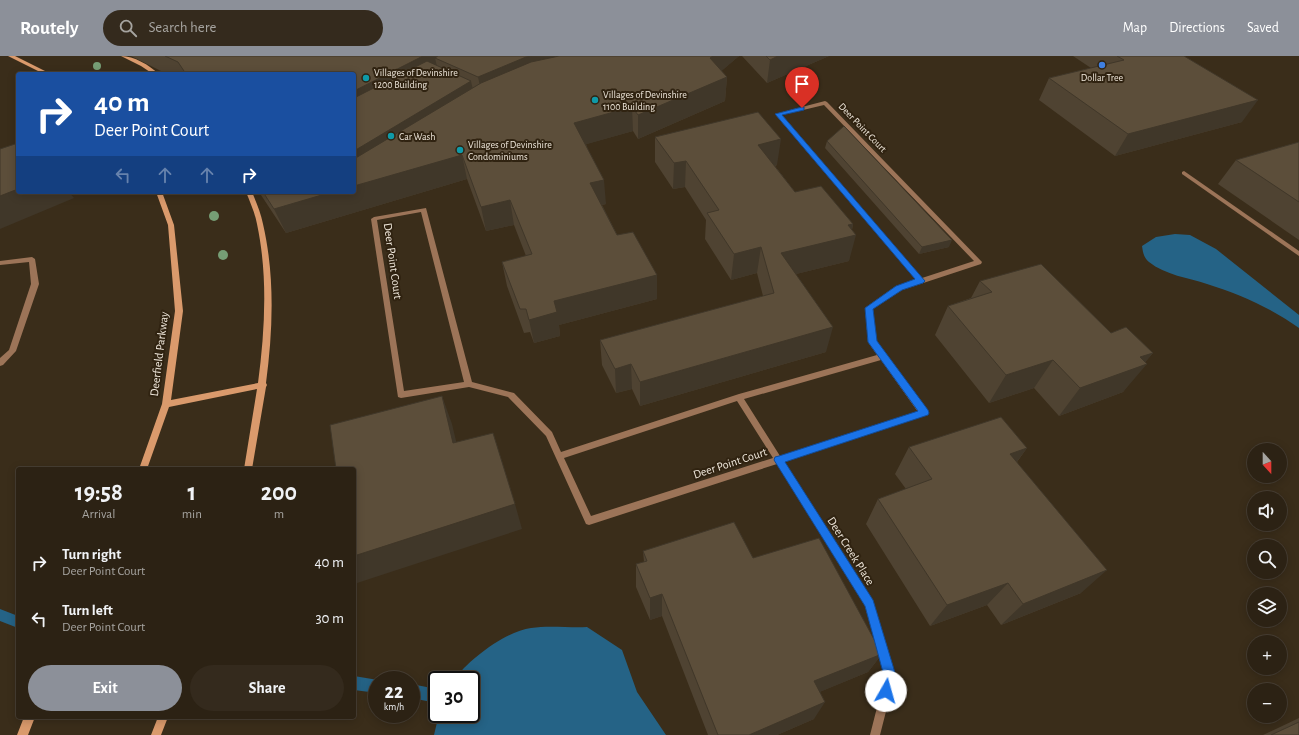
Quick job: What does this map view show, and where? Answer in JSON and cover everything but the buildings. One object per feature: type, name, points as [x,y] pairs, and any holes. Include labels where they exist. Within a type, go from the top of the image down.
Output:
[{"type":"main road","points":[[11,56],[44,72]]},
{"type":"main road","points":[[124,56],[143,65],[153,72]]},
{"type":"main road","name":"Deerfield Parkway","points":[[144,467],[166,404],[179,311],[171,224],[160,194]]},
{"type":"main road","points":[[248,467],[263,384],[268,316],[267,259],[255,205],[250,194]]},
{"type":"main road","points":[[166,404],[263,384]]},
{"type":"main road","points":[[22,735],[29,719]]},
{"type":"main road","points":[[156,735],[162,719]]},
{"type":"street","name":"Deer Point Court","points":[[469,384],[424,209],[374,219],[401,395],[469,384],[511,395],[549,434],[589,521],[924,413],[872,342],[869,308],[899,288],[921,281],[979,262],[825,103],[778,114],[921,281]]},
{"type":"street","points":[[1184,173],[1299,254]]},
{"type":"street","points":[[0,263],[32,259],[35,284],[12,351],[0,363]]},
{"type":"street","points":[[560,456],[739,397],[883,356]]},
{"type":"street","name":"Deer Creek Place","points":[[739,397],[870,604],[890,676],[875,735]]},
{"type":"water","points":[[1175,234],[1190,235],[1216,249],[1299,315],[1299,328],[1277,314],[1243,297],[1219,288],[1177,276],[1162,270],[1147,260],[1142,246],[1156,237]]},
{"type":"water","points":[[545,627],[587,627],[622,650],[637,692],[666,735],[434,735],[437,723],[480,723],[480,671],[461,671],[468,664],[499,640],[521,630]]},
{"type":"waterway","points":[[0,615],[16,621]]},
{"type":"waterway","points":[[356,683],[368,685]]},
{"type":"waterway","points":[[420,693],[428,694]]},
{"type":"place","name":"Dollar Tree","points":[[1102,65]]},
{"type":"place","name":"Villages of Devinshire 1200 Building","points":[[366,78]]},
{"type":"place","name":"Villages of Devinshire 1100 Building","points":[[595,100]]},
{"type":"place","name":"Car Wash","points":[[391,136]]},
{"type":"place","name":"Villages of Devinshire Condominiums","points":[[460,150]]},
{"type":"route","points":[[802,108],[778,114],[921,281],[899,288],[869,308],[872,342],[924,413],[779,460],[870,604],[890,676],[886,691]]}]
